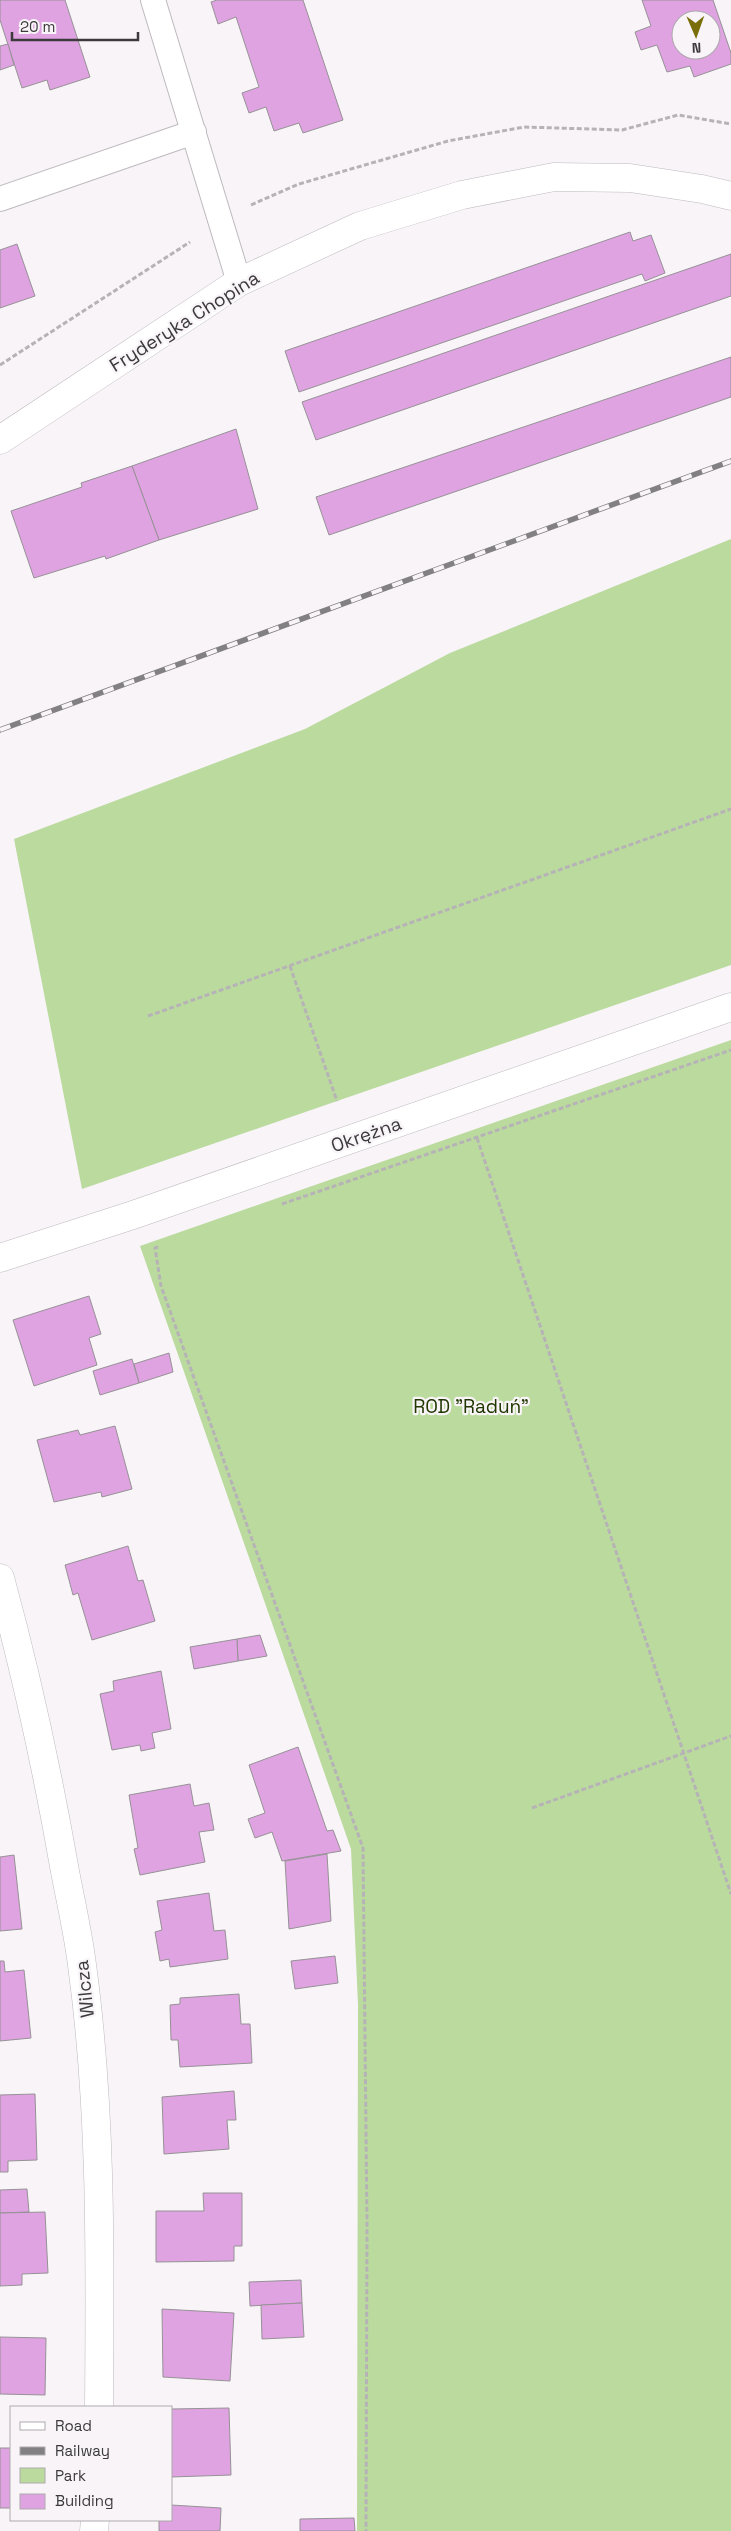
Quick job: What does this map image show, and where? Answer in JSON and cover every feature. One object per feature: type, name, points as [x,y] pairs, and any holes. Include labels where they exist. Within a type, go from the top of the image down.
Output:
[{"type":"street","name":"Fryderyka Chopina","points":[[0,440],[239,282],[360,226],[462,195],[554,177],[630,178],[702,189],[731,196]]},
{"type":"street","name":"Okrężna","points":[[0,1258],[133,1215],[731,1007]]},
{"type":"street","name":"Wilcza","points":[[0,1578],[18,1645],[52,1795],[82,1965],[96,2117],[100,2304],[98,2406]]},
{"type":"lane","points":[[153,0],[222,221],[239,282]]},
{"type":"lane","points":[[0,199],[194,132]]},
{"type":"path","points":[[0,365],[222,221],[246,207],[299,184],[448,141],[524,127],[622,130],[678,115],[731,124]]},
{"type":"path","points":[[148,1016],[731,809]]},
{"type":"path","points":[[290,966],[336,1101]]},
{"type":"path","points":[[275,1207],[731,1050]]},
{"type":"path","points":[[478,1138],[731,1894]]},
{"type":"path","points":[[164,1244],[155,1248],[161,1286],[363,1848],[367,2223],[366,2531]]},
{"type":"path","points":[[532,1808],[731,1736]]},
{"type":"green space","points":[[731,539],[731,965],[82,1189],[14,839],[305,729],[450,653]]},
{"type":"green space","name":"ROD \"Raduń\"","points":[[731,1040],[731,2531],[357,2531],[358,2004],[351,1849],[140,1246]]},
{"type":"building","points":[[0,0],[65,0],[90,77],[50,90],[47,80],[22,88],[0,20]]},
{"type":"building","points":[[217,0],[303,0],[343,120],[303,133],[299,123],[274,131],[266,107],[249,113],[242,93],[259,87],[236,17],[218,24],[211,2]]},
{"type":"building","points":[[642,0],[713,0],[716,10],[671,10],[671,60],[721,60],[721,24],[731,53],[731,64],[694,77],[690,66],[667,72],[657,45],[641,50],[635,32],[651,26]]},
{"type":"building","points":[[8,44],[14,65],[0,70],[0,46]]},
{"type":"building","points":[[630,232],[633,241],[651,235],[665,273],[645,281],[642,274],[299,392],[285,351]]},
{"type":"building","points":[[17,244],[35,296],[0,308],[0,250]]},
{"type":"building","points":[[731,254],[731,296],[316,440],[302,402]]},
{"type":"building","points":[[731,357],[731,397],[329,535],[316,497]]},
{"type":"building","points":[[236,429],[258,509],[159,540],[132,466]]},
{"type":"building","points":[[132,466],[159,540],[106,559],[105,556],[34,578],[11,511],[82,487],[81,483]]},
{"type":"building","points":[[89,1296],[101,1334],[89,1338],[97,1365],[34,1386],[13,1320]]},
{"type":"building","points":[[169,1353],[173,1372],[139,1383],[134,1364]]},
{"type":"building","points":[[132,1359],[139,1383],[100,1395],[93,1371]]},
{"type":"building","points":[[115,1426],[132,1489],[102,1497],[101,1492],[54,1502],[37,1440],[78,1430],[80,1435]]},
{"type":"building","points":[[128,1546],[138,1581],[143,1580],[155,1621],[92,1640],[78,1593],[73,1595],[65,1565]]},
{"type":"building","points":[[260,1635],[267,1656],[238,1661],[237,1639]]},
{"type":"building","points":[[237,1639],[238,1661],[194,1669],[190,1647]]},
{"type":"building","points":[[161,1671],[171,1729],[152,1733],[155,1748],[141,1751],[140,1745],[112,1750],[100,1694],[114,1691],[113,1681]]},
{"type":"building","points":[[298,1747],[327,1831],[333,1830],[341,1851],[282,1861],[272,1832],[255,1838],[248,1819],[265,1813],[249,1765]]},
{"type":"building","points":[[190,1784],[194,1806],[209,1803],[214,1830],[199,1832],[205,1862],[140,1875],[134,1849],[138,1848],[129,1795]]},
{"type":"building","points":[[327,1854],[331,1921],[289,1929],[285,1861]]},
{"type":"building","points":[[14,1855],[22,1929],[0,1931],[0,1857]]},
{"type":"building","points":[[209,1893],[214,1931],[225,1930],[228,1959],[170,1967],[169,1959],[160,1961],[155,1932],[162,1930],[157,1901]]},
{"type":"building","points":[[335,1956],[338,1983],[295,1989],[291,1961]]},
{"type":"building","points":[[0,1961],[4,1961],[5,1972],[24,1970],[31,2038],[0,2041]]},
{"type":"building","points":[[239,1994],[241,2024],[250,2024],[252,2063],[180,2067],[178,2040],[171,2040],[170,2005],[180,2004],[180,1998]]},
{"type":"building","points":[[234,2091],[236,2120],[227,2120],[229,2149],[164,2154],[162,2097]]},
{"type":"building","points":[[35,2094],[37,2160],[8,2161],[8,2172],[0,2172],[0,2095]]},
{"type":"building","points":[[27,2189],[29,2212],[0,2213],[0,2190]]},
{"type":"building","points":[[203,2193],[242,2193],[242,2246],[234,2246],[234,2261],[156,2262],[156,2211],[204,2211]]},
{"type":"building","points":[[45,2212],[48,2273],[22,2274],[22,2285],[0,2286],[0,2213]]},
{"type":"building","points":[[301,2280],[302,2303],[250,2306],[249,2282]]},
{"type":"building","points":[[302,2303],[304,2337],[262,2339],[261,2305]]},
{"type":"building","points":[[162,2309],[234,2313],[230,2381],[163,2377]]},
{"type":"building","points":[[0,2337],[46,2338],[45,2395],[0,2394]]},
{"type":"building","points":[[229,2408],[231,2475],[172,2477],[172,2409]]},
{"type":"building","points":[[0,2448],[10,2448],[10,2508],[0,2508]]},
{"type":"building","points":[[172,2505],[221,2508],[220,2531],[159,2531],[159,2521],[172,2521]]},
{"type":"building","points":[[354,2518],[355,2531],[300,2531],[300,2519]]},
{"type":"railway","points":[[0,730],[731,461]]}]
